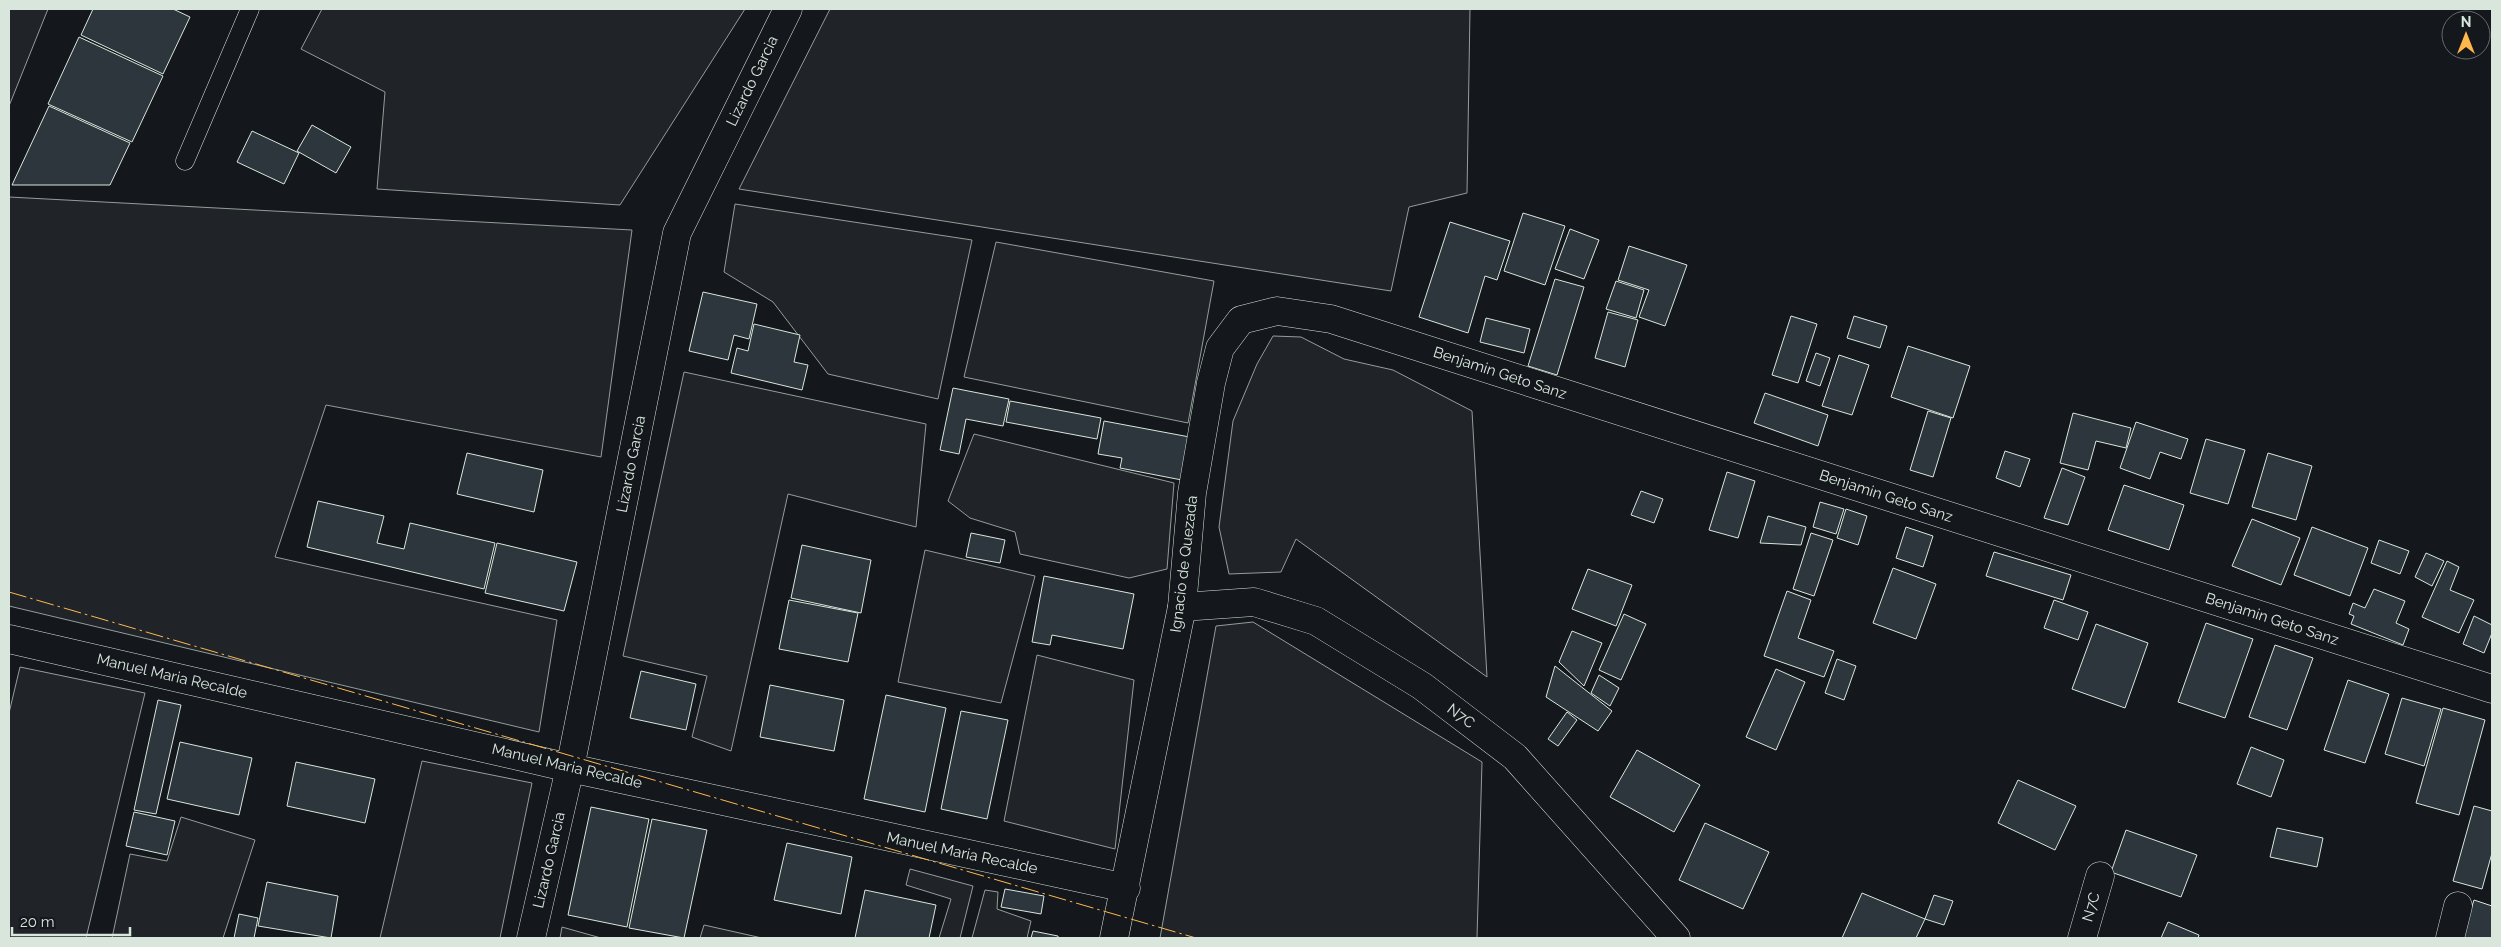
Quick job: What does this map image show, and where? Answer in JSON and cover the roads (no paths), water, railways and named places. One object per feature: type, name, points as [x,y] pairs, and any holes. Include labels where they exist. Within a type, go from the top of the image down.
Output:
[{"type":"street","name":"Lizardo Garcia","points":[[531,938],[570,768],[677,232],[788,9]]},
{"type":"street","name":"Ignacio de Quezada","points":[[1114,938],[1126,888],[1182,607],[1192,493],[1211,383],[1220,348],[1242,320],[1277,311]]},
{"type":"street","name":"Benjamin Geto Sanz","points":[[1277,311],[1331,319],[2492,689]]},
{"type":"street","name":"N7C","points":[[1182,607],[1254,602],[1316,621],[1422,686],[1515,757],[1676,938]]},
{"type":"street","name":"Manuel Maria Recalde","points":[[9,639],[570,768],[1126,888]]},
{"type":"street","name":"N7C","points":[[2082,938],[2100,876]]},
{"type":"street","points":[[2450,938],[2458,906]]},
{"type":"lane","points":[[185,161],[250,9]]}]
